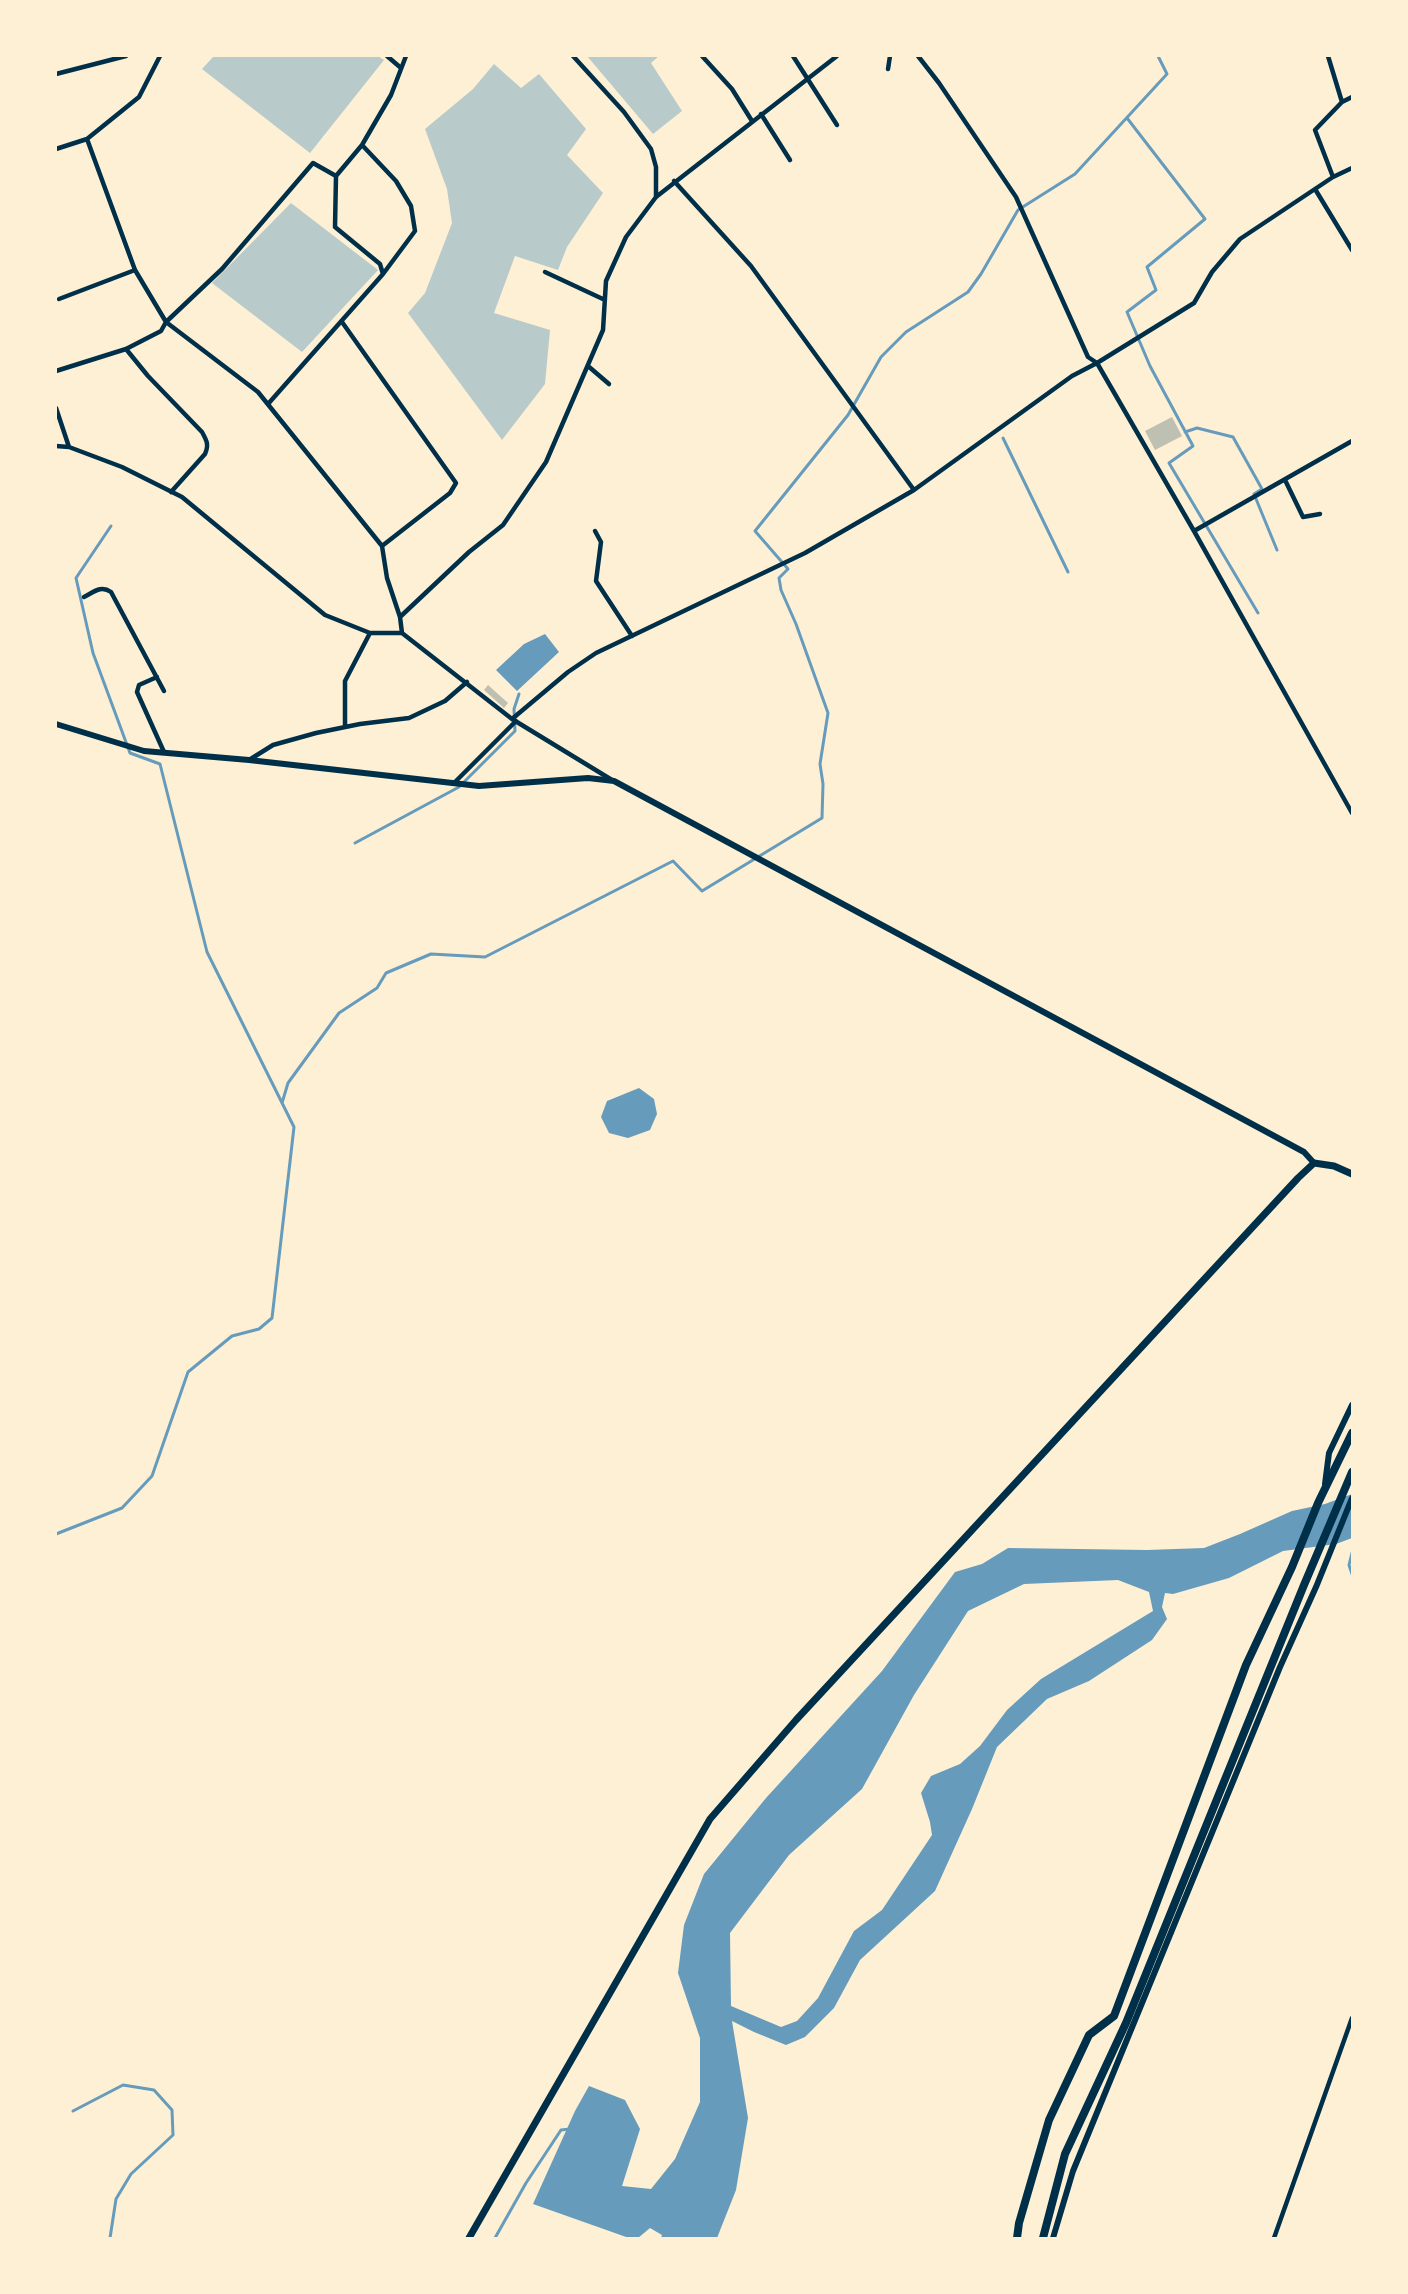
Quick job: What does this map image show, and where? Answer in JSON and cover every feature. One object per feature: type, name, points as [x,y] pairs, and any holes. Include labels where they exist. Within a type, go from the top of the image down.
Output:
[{"type":"highway","points":[[1017,2238],[1019,2223],[1049,2120],[1089,2035],[1113,2016],[1246,1665],[1292,1567],[1318,1503],[1353,1433]]},
{"type":"highway","points":[[1043,2238],[1065,2154],[1126,2023],[1340,1497],[1353,1472]]},
{"type":"main road","points":[[469,2238],[710,1819],[804,1711],[1298,1178],[1314,1163],[1334,1166],[1353,1174]]},
{"type":"street","points":[[56,74],[126,56]]},
{"type":"street","points":[[56,149],[87,139],[139,97],[160,56]]},
{"type":"street","points":[[387,56],[401,68]]},
{"type":"street","points":[[383,274],[380,264],[335,227],[336,176],[362,145],[391,95],[406,56]]},
{"type":"street","points":[[573,56],[624,112],[651,149],[656,167],[656,197]]},
{"type":"street","points":[[702,56],[732,89],[752,121]]},
{"type":"street","points":[[793,56],[837,125]]},
{"type":"street","points":[[400,617],[469,552],[503,525],[546,462],[603,330],[606,281],[626,237],[656,197],[837,56]]},
{"type":"street","points":[[888,69],[890,56]]},
{"type":"street","points":[[918,56],[939,83],[1016,197],[1088,357],[1097,363],[1353,813]]},
{"type":"street","points":[[1328,56],[1342,102]]},
{"type":"street","points":[[1333,177],[1315,130],[1342,102],[1353,97]]},
{"type":"street","points":[[761,114],[790,160]]},
{"type":"street","points":[[87,139],[135,270],[166,322],[258,392],[382,546],[387,578],[400,617],[402,633]]},
{"type":"street","points":[[268,404],[383,274],[415,231],[411,206],[396,180],[362,145]]},
{"type":"street","points":[[56,370],[126,349],[161,332],[166,322],[222,268],[313,162],[336,176]]},
{"type":"street","points":[[456,783],[514,718],[568,672],[596,653],[780,565],[914,490],[1062,382],[1194,303],[1212,272],[1240,239],[1333,177],[1353,168]]},
{"type":"street","points":[[674,181],[751,266],[914,490]]},
{"type":"street","points":[[1315,189],[1353,250]]},
{"type":"street","points":[[59,299],[135,270]]},
{"type":"street","points":[[545,272],[605,300]]},
{"type":"street","points":[[342,322],[456,483],[450,493],[382,546]]},
{"type":"street","points":[[126,349],[148,376],[202,432],[207,441],[208,447],[205,454],[171,492]]},
{"type":"street","points":[[588,366],[609,384]]},
{"type":"street","points":[[56,408],[69,447]]},
{"type":"street","points":[[1194,531],[1353,441]]},
{"type":"street","points":[[56,446],[69,447],[122,467],[182,497],[325,615],[370,633],[402,633],[514,718],[614,781],[1304,1152],[1314,1163]]},
{"type":"street","points":[[1285,480],[1303,517],[1320,514]]},
{"type":"street","points":[[595,531],[601,542],[596,581],[632,636]]},
{"type":"street","points":[[84,597],[99,588],[106,588],[111,592],[164,691]]},
{"type":"street","points":[[345,726],[345,681],[370,633]]},
{"type":"street","points":[[157,677],[140,686],[137,693],[164,752]]},
{"type":"street","points":[[249,760],[273,745],[345,726],[409,718],[445,701],[467,682]]},
{"type":"street","points":[[56,724],[144,751],[249,760],[479,786],[588,778],[614,781]]},
{"type":"street","points":[[1324,1491],[1329,1453],[1353,1405]]},
{"type":"street","points":[[1053,2238],[1073,2171],[1280,1668],[1353,1498]]},
{"type":"street","points":[[1274,2238],[1353,2018]]},
{"type":"shaded area","points":[[214,56],[378,56],[384,60],[310,153],[202,69]]},
{"type":"shaded area","points":[[587,56],[659,56],[651,63],[682,111],[653,134]]},
{"type":"shaded area","points":[[494,64],[521,88],[539,74],[586,129],[567,155],[603,193],[567,247],[558,270],[515,256],[494,313],[550,330],[545,384],[502,440],[408,313],[425,293],[452,223],[447,189],[425,129],[473,89]]},
{"type":"shaded area","points":[[291,203],[378,270],[302,352],[212,283]]},
{"type":"water","points":[[545,634],[559,652],[517,691],[496,670],[524,644]]},
{"type":"water","points":[[639,1088],[654,1099],[657,1114],[650,1130],[628,1138],[609,1133],[601,1117],[607,1101]]},
{"type":"water","points":[[1352,1494],[1352,1538],[1336,1544],[1283,1551],[1229,1578],[1173,1594],[1165,1593],[1162,1607],[1167,1619],[1152,1640],[1089,1681],[1047,1699],[997,1747],[935,1891],[860,1960],[834,2008],[805,2037],[786,2045],[732,2021],[748,2118],[736,2190],[717,2238],[661,2238],[662,2235],[650,2228],[638,2238],[629,2238],[533,2204],[575,2111],[589,2086],[625,2100],[640,2129],[622,2186],[651,2189],[675,2159],[700,2102],[700,2038],[678,1973],[684,1925],[704,1874],[766,1798],[882,1671],[955,1572],[982,1564],[1008,1548],[1147,1550],[1204,1548],[1292,1511],[1325,1504]],"holes":[[[1118,1580],[1149,1592],[1153,1611],[1041,1679],[1007,1710],[980,1746],[960,1764],[931,1776],[921,1793],[932,1835],[882,1910],[854,1931],[818,1998],[797,2021],[781,2027],[731,2006],[730,1933],[789,1855],[862,1789],[914,1695],[968,1611],[1024,1584]]]},
{"type":"building","points":[[1172,417],[1182,436],[1155,450],[1145,431]]},
{"type":"building","points":[[488,685],[508,703],[504,708],[484,690]]},
{"type":"waterway","points":[[282,1103],[288,1083],[339,1013],[377,988],[386,973],[431,954],[485,957],[673,861],[702,891],[822,818],[823,784],[820,764],[828,713],[796,624],[781,590],[779,578],[788,569],[755,531],[848,415],[881,357],[906,332],[968,292],[1018,210],[1075,174],[1167,74],[1158,56]]},
{"type":"waterway","points":[[1127,118],[1205,219],[1147,267],[1156,290],[1127,312],[1150,366],[1193,446],[1169,463],[1258,613]]},
{"type":"waterway","points":[[1185,432],[1197,428],[1233,437],[1262,489],[1254,494],[1277,550]]},
{"type":"waterway","points":[[1003,438],[1068,572]]},
{"type":"waterway","points":[[56,1534],[122,1508],[152,1476],[188,1372],[232,1336],[259,1329],[272,1318],[294,1127],[207,952],[160,764],[130,753],[93,653],[76,578],[111,526]]},
{"type":"waterway","points":[[355,843],[459,787],[515,731],[514,709],[519,694]]},
{"type":"waterway","points":[[1352,1553],[1349,1565],[1352,1574]]},
{"type":"waterway","points":[[73,2111],[123,2085],[154,2090],[172,2110],[173,2135],[131,2174],[116,2199],[110,2238]]},
{"type":"waterway","points":[[495,2238],[526,2183],[561,2130],[570,2129]]}]
